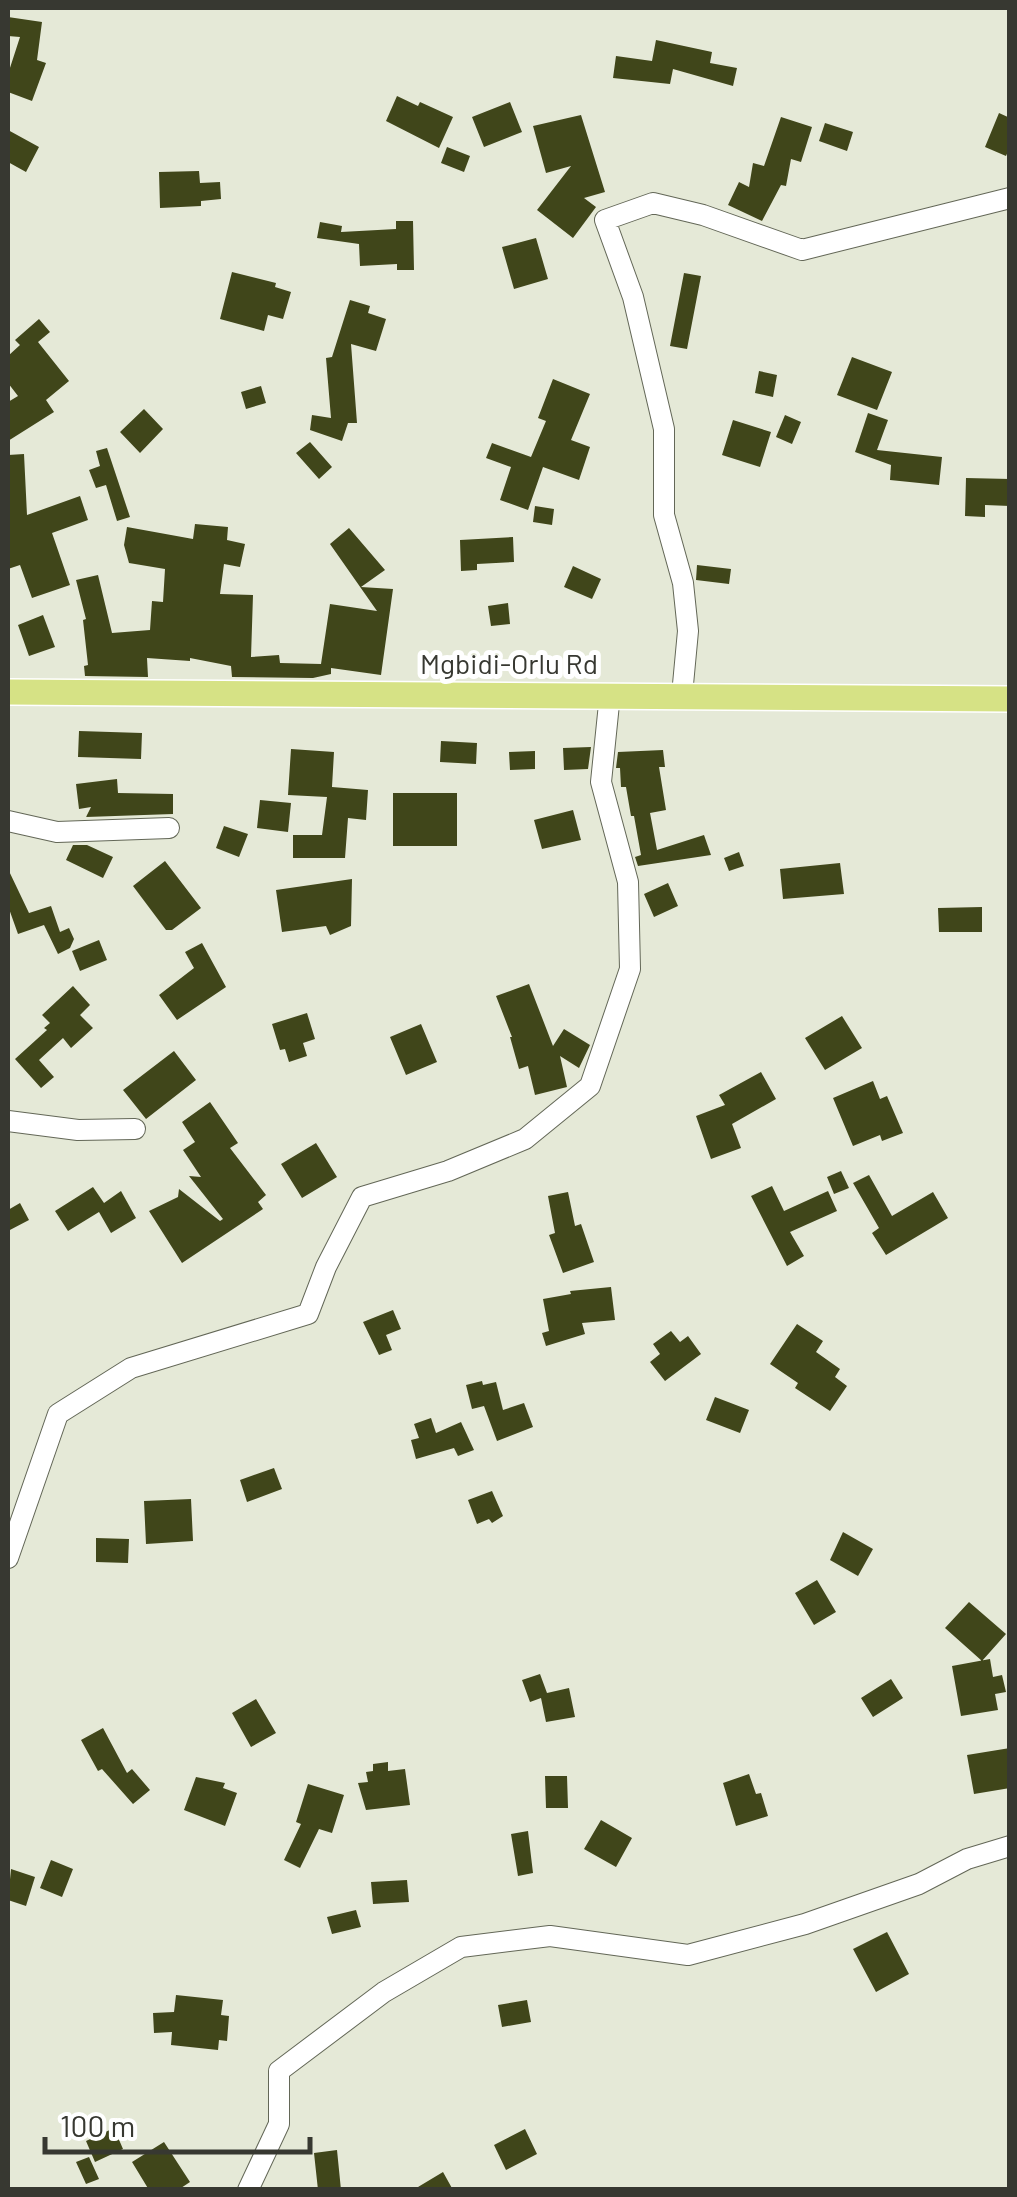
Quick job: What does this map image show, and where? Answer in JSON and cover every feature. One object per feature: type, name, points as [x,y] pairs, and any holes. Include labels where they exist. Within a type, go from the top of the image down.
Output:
[{"type":"main road","name":"Mgbidi-Orlu Rd","points":[[8,692],[1010,699]]},
{"type":"street","points":[[682,695],[688,631],[683,584],[664,515],[664,430],[632,297],[605,220],[652,204],[703,216],[802,250],[1010,198]]},
{"type":"street","points":[[8,1558],[58,1414],[131,1368],[308,1314],[326,1267],[362,1196],[448,1172],[524,1139],[590,1086],[630,969],[628,882],[601,782],[610,694]]},
{"type":"street","points":[[8,822],[57,832],[170,828]]},
{"type":"street","points":[[8,1121],[78,1130],[135,1129]]},
{"type":"street","points":[[248,2190],[279,2124],[278,2070],[384,1992],[461,1946],[550,1936],[688,1955],[805,1924],[919,1884],[966,1859],[1010,1846]]},
{"type":"building","points":[[8,17],[42,22],[37,60],[46,63],[32,101],[8,92],[8,74],[20,37],[8,36]]},
{"type":"building","points":[[656,40],[712,52],[710,63],[737,68],[733,86],[673,69],[670,84],[613,78],[616,56],[652,61]]},
{"type":"building","points":[[397,96],[453,117],[439,148],[386,121]]},
{"type":"building","points":[[510,102],[522,132],[484,147],[472,117]]},
{"type":"building","points":[[999,113],[1010,118],[1010,147],[1006,156],[985,147]]},
{"type":"building","points":[[581,115],[605,192],[584,198],[596,207],[573,238],[537,210],[571,166],[546,173],[533,126]]},
{"type":"building","points":[[781,117],[812,127],[801,162],[791,159],[786,186],[781,185],[762,221],[728,205],[739,182],[749,187],[753,163],[764,166]]},
{"type":"building","points":[[825,123],[853,132],[847,151],[819,141]]},
{"type":"building","points":[[8,130],[39,147],[26,172],[8,162]]},
{"type":"building","points":[[447,147],[470,156],[464,172],[441,163]]},
{"type":"building","points":[[199,171],[200,183],[220,182],[221,199],[201,201],[201,206],[160,208],[159,172]]},
{"type":"building","points":[[396,221],[413,221],[414,270],[397,270],[397,264],[360,266],[359,244],[317,238],[320,222],[342,226],[341,232],[396,229]]},
{"type":"building","points":[[536,238],[548,279],[514,289],[502,247]]},
{"type":"building","points":[[232,272],[276,283],[275,287],[291,292],[283,319],[268,315],[264,331],[220,319]]},
{"type":"building","points":[[684,273],[701,276],[687,349],[670,346]]},
{"type":"building","points":[[350,300],[370,306],[368,313],[386,319],[376,351],[351,344],[357,423],[348,423],[342,441],[310,430],[312,415],[331,418],[326,358],[332,357]]},
{"type":"building","points":[[39,319],[50,332],[38,342],[69,381],[46,400],[54,412],[8,441],[8,402],[18,396],[8,383],[8,356],[20,345],[15,340]]},
{"type":"building","points":[[852,357],[892,372],[877,410],[837,395]]},
{"type":"building","points":[[759,371],[777,375],[773,397],[755,393]]},
{"type":"building","points":[[553,379],[590,394],[571,440],[590,447],[579,480],[543,467],[528,510],[500,500],[511,467],[486,458],[492,443],[531,457],[546,421],[538,418]]},
{"type":"building","points":[[261,386],[266,403],[246,409],[241,392]]},
{"type":"building","points":[[144,409],[163,429],[140,453],[120,432]]},
{"type":"building","points":[[868,413],[888,420],[877,450],[942,457],[939,485],[890,480],[891,465],[855,452]]},
{"type":"building","points":[[785,415],[801,422],[792,444],[776,437]]},
{"type":"building","points":[[733,420],[771,432],[760,467],[722,455]]},
{"type":"building","points":[[310,442],[332,467],[319,479],[296,453]]},
{"type":"building","points":[[107,448],[130,517],[117,521],[106,485],[96,488],[89,470],[100,466],[96,451]]},
{"type":"building","points":[[24,454],[27,515],[80,496],[88,520],[52,533],[70,585],[32,598],[20,565],[8,569],[8,455]]},
{"type":"building","points":[[966,478],[1010,479],[1010,506],[985,505],[985,517],[965,516]]},
{"type":"building","points":[[535,506],[554,509],[552,525],[533,522]]},
{"type":"building","points":[[195,524],[228,527],[227,540],[245,544],[240,567],[224,564],[220,594],[253,595],[251,657],[279,655],[280,663],[321,664],[330,604],[377,611],[330,544],[349,528],[385,570],[361,587],[393,589],[381,675],[331,668],[331,674],[313,678],[232,677],[231,666],[190,658],[147,658],[148,677],[85,676],[86,619],[76,580],[98,575],[112,633],[150,630],[152,601],[163,602],[165,569],[129,563],[124,545],[127,527],[193,539]]},
{"type":"building","points":[[513,537],[514,562],[477,564],[477,570],[461,571],[460,540]]},
{"type":"building","points":[[697,565],[731,569],[729,584],[696,580]]},
{"type":"building","points":[[573,566],[601,579],[592,599],[564,587]]},
{"type":"building","points":[[508,603],[510,624],[491,626],[488,606]]},
{"type":"building","points":[[43,615],[55,647],[29,656],[18,625]]},
{"type":"building","points":[[79,731],[142,733],[141,759],[78,757]]},
{"type":"building","points":[[441,741],[477,743],[476,764],[440,762]]},
{"type":"building","points":[[591,747],[588,769],[564,770],[563,748]]},
{"type":"building","points":[[291,749],[334,752],[332,787],[368,790],[366,820],[348,818],[345,858],[293,858],[293,835],[322,835],[327,797],[288,795]]},
{"type":"building","points":[[663,750],[665,767],[659,767],[666,810],[650,813],[657,850],[704,835],[711,855],[638,866],[635,857],[641,855],[626,787],[621,787],[620,768],[616,768],[618,752]]},
{"type":"building","points":[[535,751],[535,769],[510,770],[509,752]]},
{"type":"building","points":[[117,779],[118,793],[173,794],[173,814],[86,817],[91,807],[79,809],[76,784]]},
{"type":"building","points":[[393,793],[457,793],[457,846],[393,846]]},
{"type":"building","points":[[260,800],[291,803],[288,832],[257,828]]},
{"type":"building","points":[[573,810],[581,840],[542,849],[534,820]]},
{"type":"building","points":[[224,826],[248,834],[239,857],[216,848]]},
{"type":"building","points":[[73,845],[87,845],[113,857],[103,878],[66,860]]},
{"type":"building","points":[[739,852],[744,866],[729,871],[724,858]]},
{"type":"building","points":[[165,861],[201,908],[172,930],[166,930],[133,886]]},
{"type":"building","points":[[840,863],[844,894],[783,899],[780,869]]},
{"type":"building","points":[[8,869],[29,913],[51,906],[60,932],[69,928],[74,939],[70,948],[58,954],[44,925],[18,934],[8,906]]},
{"type":"building","points":[[352,879],[351,926],[330,935],[326,926],[282,932],[276,890]]},
{"type":"building","points":[[668,883],[678,906],[654,917],[644,894]]},
{"type":"building","points":[[982,907],[982,932],[939,932],[938,908]]},
{"type":"building","points":[[99,940],[107,960],[80,971],[72,951]]},
{"type":"building","points":[[202,943],[226,987],[177,1020],[159,995],[194,968],[185,952]]},
{"type":"building","points":[[529,984],[553,1046],[564,1029],[590,1045],[579,1068],[560,1056],[567,1087],[535,1095],[528,1066],[519,1069],[496,996]]},
{"type":"building","points":[[73,986],[90,1005],[80,1015],[93,1028],[71,1048],[63,1038],[39,1060],[54,1077],[41,1088],[15,1059],[47,1030],[44,1028],[50,1023],[42,1015]]},
{"type":"building","points":[[307,1013],[315,1039],[303,1043],[307,1056],[289,1062],[285,1049],[280,1050],[272,1024]]},
{"type":"building","points":[[842,1016],[862,1048],[825,1070],[805,1038]]},
{"type":"building","points":[[421,1024],[437,1062],[406,1075],[390,1037]]},
{"type":"building","points":[[174,1051],[196,1080],[146,1119],[123,1090]]},
{"type":"building","points":[[761,1072],[776,1099],[732,1124],[741,1148],[711,1159],[696,1116],[725,1105],[719,1095]]},
{"type":"building","points":[[873,1081],[880,1099],[887,1096],[903,1133],[882,1141],[880,1135],[853,1146],[833,1098]]},
{"type":"building","points":[[210,1102],[238,1143],[230,1148],[266,1195],[258,1202],[263,1209],[182,1263],[149,1211],[178,1197],[179,1189],[220,1221],[223,1219],[189,1176],[201,1177],[183,1150],[195,1142],[182,1122]]},
{"type":"building","points":[[316,1143],[337,1177],[302,1198],[281,1164]]},
{"type":"building","points":[[841,1171],[849,1188],[834,1194],[827,1177]]},
{"type":"building","points":[[869,1175],[892,1216],[933,1192],[948,1218],[886,1255],[872,1233],[879,1228],[853,1183]]},
{"type":"building","points":[[772,1186],[784,1211],[828,1191],[837,1211],[790,1232],[804,1256],[787,1266],[751,1196]]},
{"type":"building","points":[[93,1187],[104,1203],[121,1191],[136,1218],[111,1233],[99,1212],[68,1231],[55,1211]]},
{"type":"building","points":[[568,1192],[575,1226],[581,1224],[594,1262],[563,1273],[549,1235],[555,1233],[548,1196]]},
{"type":"building","points":[[20,1203],[29,1220],[8,1231],[8,1210]]},
{"type":"building","points":[[611,1287],[615,1320],[582,1323],[585,1334],[546,1346],[542,1333],[549,1331],[543,1299],[571,1294],[570,1291]]},
{"type":"building","points":[[393,1310],[401,1329],[386,1335],[392,1350],[379,1355],[363,1322]]},
{"type":"building","points":[[797,1324],[823,1341],[816,1352],[840,1369],[835,1377],[847,1386],[830,1411],[795,1388],[798,1383],[770,1364]]},
{"type":"building","points":[[671,1331],[680,1342],[688,1336],[701,1354],[665,1381],[650,1362],[660,1354],[653,1344]]},
{"type":"building","points":[[482,1381],[483,1385],[496,1382],[503,1410],[524,1403],[533,1427],[497,1441],[484,1406],[472,1409],[466,1385]]},
{"type":"building","points":[[715,1397],[749,1410],[740,1433],[706,1420]]},
{"type":"building","points":[[431,1418],[436,1433],[461,1422],[474,1450],[458,1456],[454,1448],[416,1459],[411,1440],[419,1438],[414,1424]]},
{"type":"building","points":[[274,1468],[282,1489],[247,1502],[240,1480]]},
{"type":"building","points":[[492,1491],[503,1516],[492,1523],[489,1519],[477,1524],[468,1500]]},
{"type":"building","points":[[191,1499],[193,1541],[146,1544],[144,1501]]},
{"type":"building","points":[[843,1532],[873,1549],[858,1576],[830,1560]]},
{"type":"building","points":[[96,1538],[129,1539],[128,1563],[96,1562]]},
{"type":"building","points":[[817,1580],[836,1612],[814,1625],[795,1593]]},
{"type":"building","points":[[969,1602],[1006,1634],[982,1661],[945,1628]]},
{"type":"building","points":[[990,1659],[993,1677],[1002,1675],[1006,1692],[995,1694],[998,1710],[961,1716],[952,1666]]},
{"type":"building","points":[[540,1674],[547,1693],[569,1688],[575,1717],[546,1722],[541,1698],[530,1702],[522,1680]]},
{"type":"building","points":[[891,1679],[903,1698],[873,1717],[861,1698]]},
{"type":"building","points":[[256,1699],[276,1733],[251,1747],[232,1713]]},
{"type":"building","points":[[103,1728],[127,1773],[132,1769],[150,1790],[133,1804],[102,1769],[98,1771],[81,1740]]},
{"type":"building","points":[[1010,1748],[1010,1788],[974,1794],[967,1755]]},
{"type":"building","points":[[388,1762],[388,1771],[405,1769],[410,1805],[366,1810],[358,1783],[368,1782],[366,1772],[373,1771],[373,1764]]},
{"type":"building","points":[[749,1774],[756,1794],[761,1793],[768,1816],[736,1826],[723,1783]]},
{"type":"building","points":[[545,1776],[567,1776],[568,1808],[546,1808]]},
{"type":"building","points":[[196,1777],[225,1783],[223,1788],[237,1793],[225,1826],[184,1810]]},
{"type":"building","points":[[308,1784],[344,1795],[332,1833],[319,1829],[300,1868],[284,1860],[301,1824],[296,1822]]},
{"type":"building","points":[[601,1820],[632,1838],[616,1867],[584,1849]]},
{"type":"building","points":[[528,1831],[533,1873],[518,1876],[511,1834]]},
{"type":"building","points":[[51,1860],[73,1869],[62,1897],[40,1888]]},
{"type":"building","points":[[11,1869],[35,1877],[26,1906],[8,1900]]},
{"type":"building","points":[[407,1880],[409,1902],[373,1904],[371,1882]]},
{"type":"building","points":[[356,1910],[361,1927],[332,1934],[327,1917]]},
{"type":"building","points":[[887,1932],[909,1974],[876,1992],[853,1949]]},
{"type":"building","points":[[176,1995],[223,2000],[221,2015],[229,2016],[227,2041],[219,2040],[218,2050],[171,2045],[172,2032],[154,2033],[153,2013],[174,2012]]},
{"type":"building","points":[[527,2000],[531,2022],[502,2027],[498,2005]]},
{"type":"building","points":[[114,2128],[123,2149],[95,2162],[86,2141]]},
{"type":"building","points":[[525,2129],[537,2154],[506,2170],[494,2145]]},
{"type":"building","points":[[164,2142],[190,2182],[178,2190],[149,2190],[132,2162]]},
{"type":"building","points":[[337,2150],[341,2190],[318,2190],[314,2153]]},
{"type":"building","points":[[89,2157],[99,2179],[86,2184],[76,2162]]},
{"type":"building","points":[[443,2172],[453,2190],[413,2190]]}]
